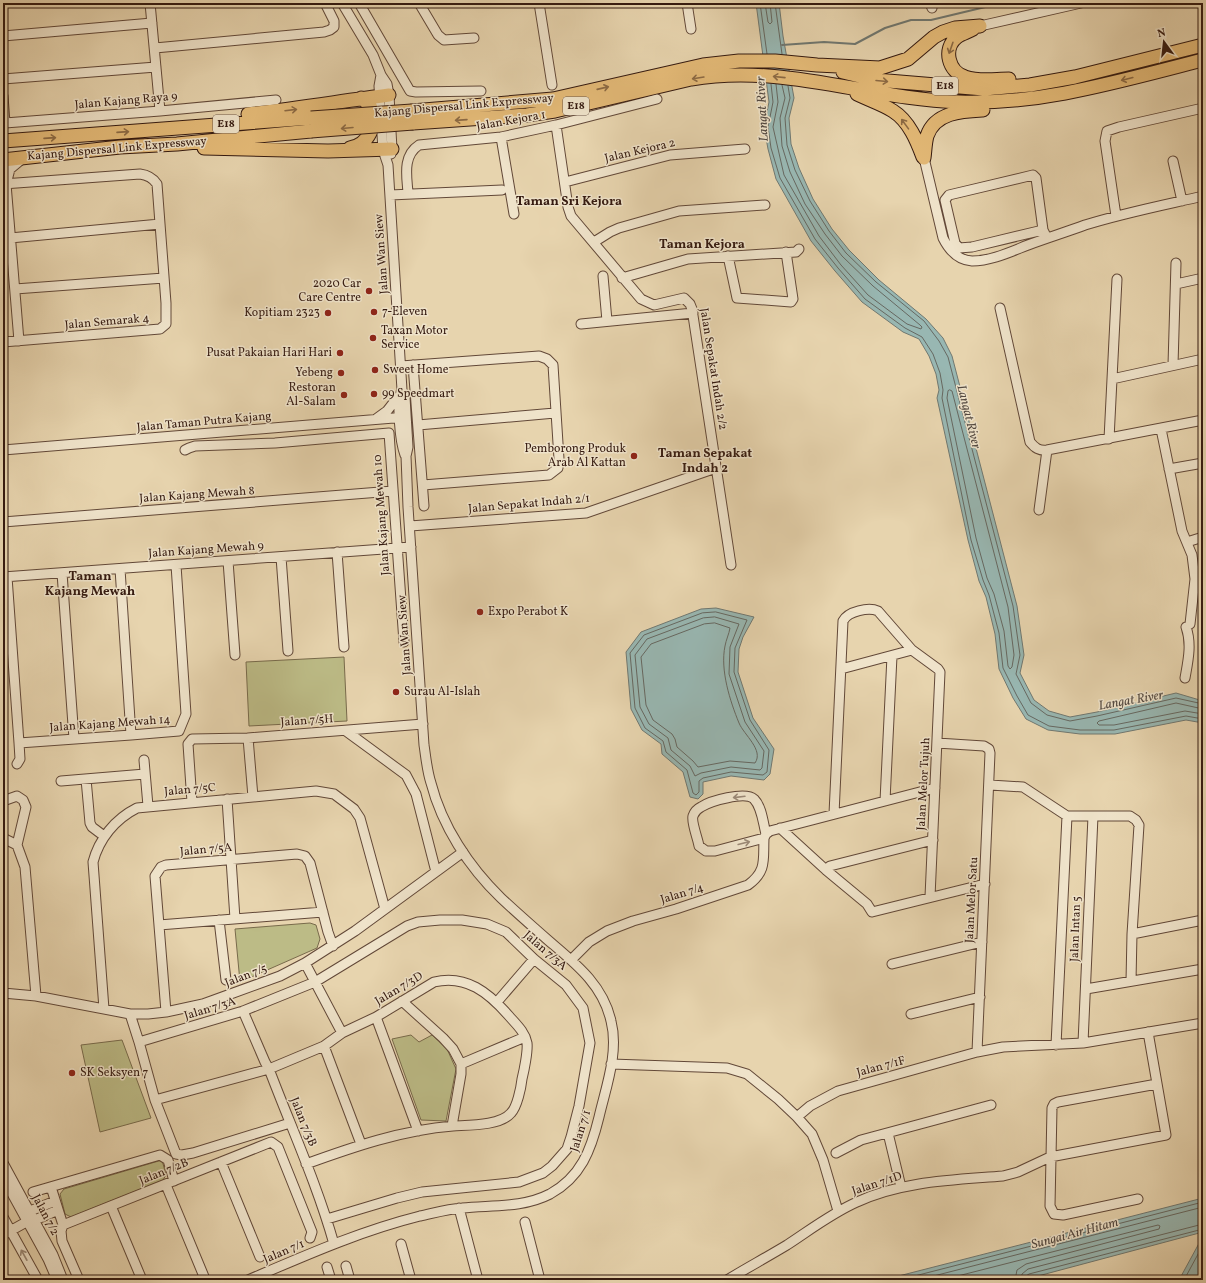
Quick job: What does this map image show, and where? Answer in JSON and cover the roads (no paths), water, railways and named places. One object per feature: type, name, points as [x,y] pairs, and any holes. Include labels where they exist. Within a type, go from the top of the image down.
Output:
[{"type":"highway","points":[[817,65],[880,68],[908,59],[934,37],[943,32],[955,28],[980,26]]},
{"type":"highway","points":[[980,26],[957,37],[948,52],[950,63],[954,71],[964,77],[976,80],[1075,77]]},
{"type":"highway","name":"Kajang Dispersal Link Expressway","points":[[3,141],[554,100],[703,65],[732,62],[775,61],[817,65],[876,80],[984,89],[1030,85],[1075,77],[1203,45]]},
{"type":"highway","name":"Kajang Dispersal Link Expressway","points":[[3,160],[120,147],[527,115],[555,111],[714,75],[737,74],[775,76],[879,93],[959,102],[1022,100],[1078,90],[1203,60]]},
{"type":"highway","points":[[837,85],[895,112],[914,136],[924,158]]},
{"type":"highway","points":[[142,131],[175,121],[292,110],[385,95]]},
{"type":"highway","points":[[328,151],[359,145],[367,138],[372,129],[373,115],[370,106],[361,98]]},
{"type":"highway","points":[[924,158],[927,137],[931,129],[944,116],[956,112],[997,108],[1022,100]]},
{"type":"highway","points":[[155,145],[231,149],[328,151],[387,150]]},
{"type":"street","points":[[150,3],[160,111]]},
{"type":"street","points":[[155,48],[324,32],[334,27],[334,21],[325,3]]},
{"type":"street","name":"Jalan Wan Siew","points":[[342,3],[373,55],[381,75],[379,86],[385,95],[387,150],[401,366],[400,394],[408,447],[406,456]]},
{"type":"street","points":[[359,3],[410,90],[416,92],[481,91]]},
{"type":"street","points":[[419,3],[438,35],[444,40],[474,38]]},
{"type":"street","points":[[539,3],[552,85]]},
{"type":"street","points":[[688,3],[691,29]]},
{"type":"street","points":[[980,26],[1081,3]]},
{"type":"street","points":[[3,36],[152,23]]},
{"type":"street","points":[[3,79],[156,67]]},
{"type":"street","name":"Jalan Kajang Raya 9","points":[[3,96],[5,123],[276,100]]},
{"type":"street","name":"Jalan Kejora 1","points":[[408,193],[407,162],[412,150],[418,145],[502,137],[556,125],[657,99]]},
{"type":"street","points":[[1116,216],[1105,141],[1107,131],[1203,108]]},
{"type":"street","points":[[556,125],[568,207],[571,216],[594,242],[622,278],[688,259],[796,252],[798,250]]},
{"type":"street","points":[[502,137],[514,214]]},
{"type":"street","name":"Jalan Kejora 2","points":[[565,182],[670,155],[745,149]]},
{"type":"street","points":[[19,341],[4,182],[10,169],[23,158]]},
{"type":"street","points":[[924,158],[943,238],[955,254],[971,261],[984,260],[1045,234]]},
{"type":"street","points":[[1172,161],[1182,201]]},
{"type":"street","name":"Jalan Semarak 4","points":[[3,342],[160,329],[166,324],[157,184],[154,179],[147,175],[140,174],[4,182]]},
{"type":"street","points":[[1045,234],[1036,178],[1032,175],[949,195],[945,200],[955,243],[959,248],[1045,234],[1203,196]]},
{"type":"street","points":[[390,195],[502,190]]},
{"type":"street","points":[[594,242],[619,228],[679,211],[765,205]]},
{"type":"street","points":[[10,238],[160,224]]},
{"type":"street","points":[[728,256],[737,298],[791,302],[793,301],[786,252]]},
{"type":"street","points":[[1173,365],[1176,263]]},
{"type":"street","points":[[603,276],[607,321]]},
{"type":"street","points":[[15,289],[164,278]]},
{"type":"street","name":"Jalan Sepakat Indah 2/2","points":[[622,278],[641,299],[651,304],[654,305],[684,298],[690,304],[693,313],[731,565]]},
{"type":"street","points":[[1176,284],[1203,278]]},
{"type":"street","points":[[1109,439],[1117,279]]},
{"type":"street","points":[[1000,308],[1030,442],[1034,448],[1047,450],[1203,420]]},
{"type":"street","points":[[580,324],[693,313]]},
{"type":"street","points":[[401,366],[539,356],[547,359],[553,365],[559,459],[558,468],[549,475],[423,485]]},
{"type":"street","points":[[1112,379],[1203,359]]},
{"type":"street","points":[[413,365],[424,506]]},
{"type":"street","points":[[400,394],[387,411],[375,419],[393,432],[402,442]]},
{"type":"street","points":[[418,425],[556,413]]},
{"type":"street","name":"Jalan Wan Siew","points":[[403,418],[402,442],[406,456],[426,758],[431,784],[442,813],[463,852]]},
{"type":"street","name":"Jalan Taman Putra Kajang","points":[[3,450],[375,419],[403,418]]},
{"type":"street","points":[[1160,429],[1182,532],[1192,556],[1195,579],[1188,626],[1190,636],[1190,652],[1185,678]]},
{"type":"street","name":"Jalan Kajang Mewah 10","points":[[185,450],[194,446],[275,442],[389,433],[404,642]]},
{"type":"street","points":[[1039,510],[1047,450]]},
{"type":"street","points":[[1169,469],[1203,463]]},
{"type":"street","name":"Jalan Sepakat Indah 2/1","points":[[410,526],[586,513],[716,468]]},
{"type":"street","name":"Jalan Kajang Mewah 8","points":[[3,522],[393,491]]},
{"type":"street","points":[[1187,542],[1203,537]]},
{"type":"street","name":"Jalan Kajang Mewah 9","points":[[5,577],[411,547]]},
{"type":"street","points":[[337,552],[344,647]]},
{"type":"street","points":[[281,557],[288,651]]},
{"type":"street","points":[[228,561],[235,655]]},
{"type":"street","name":"Jalan Kajang Mewah 14","points":[[20,743],[179,731],[186,714],[176,565]]},
{"type":"street","points":[[120,569],[131,735]]},
{"type":"street","points":[[62,573],[74,739]]},
{"type":"street","points":[[5,577],[20,743],[20,758],[17,764]]},
{"type":"street","points":[[834,814],[843,620],[847,615],[860,611],[870,609],[878,611],[912,650],[841,669]]},
{"type":"street","name":"Jalan Melor Tujuh","points":[[912,650],[940,672],[930,897]]},
{"type":"street","points":[[885,801],[892,656]]},
{"type":"street","name":"Jalan 7/5H","points":[[192,802],[188,744],[192,739],[248,738],[423,724]]},
{"type":"street","points":[[346,730],[406,775],[416,794],[436,872]]},
{"type":"street","points":[[248,738],[253,797]]},
{"type":"street","name":"Jalan Melor Satu","points":[[938,743],[984,746],[989,749],[990,785],[977,1052]]},
{"type":"street","points":[[144,760],[148,806]]},
{"type":"street","points":[[61,781],[146,774]]},
{"type":"street","points":[[86,779],[90,823],[92,827],[104,836]]},
{"type":"street","points":[[990,785],[1023,788],[1067,816],[1130,816],[1136,820],[1139,825],[1132,934],[1131,981]]},
{"type":"street","points":[[767,834],[758,805],[753,799],[745,796],[736,796],[699,807],[692,818],[699,846],[706,851],[714,851],[767,834],[780,828],[936,788]]},
{"type":"street","name":"Jalan 7/5C","points":[[104,1010],[94,862],[96,850],[104,836],[127,813],[137,808],[316,791],[334,794],[354,809],[362,824],[385,909]]},
{"type":"street","points":[[3,801],[18,796],[24,800],[26,807],[17,845],[25,867],[36,996]]},
{"type":"street","points":[[227,799],[235,919]]},
{"type":"street","points":[[1056,1045],[1067,816]]},
{"type":"street","name":"Jalan Intan 5","points":[[1083,1043],[1093,816]]},
{"type":"street","points":[[780,828],[826,870],[868,904],[872,912],[985,884]]},
{"type":"street","name":"Jalan 7/4","points":[[571,960],[589,942],[607,931],[633,921],[676,909],[748,885],[756,879],[762,869],[767,834]]},
{"type":"street","points":[[3,838],[17,845]]},
{"type":"street","points":[[826,870],[830,866],[933,840]]},
{"type":"street","name":"Jalan 7/5","points":[[3,992],[36,996],[130,1014],[166,1012],[203,1004],[229,996],[280,976],[305,963],[385,909],[463,852]]},
{"type":"street","name":"Jalan 7/1","points":[[248,1280],[334,1244],[395,1223],[459,1208],[519,1204],[538,1200],[565,1184],[575,1174],[588,1155],[596,1131],[612,1064],[614,1038],[612,1022],[608,1009],[595,985],[571,960],[501,898],[479,875],[463,852]]},
{"type":"street","name":"Jalan 7/5A","points":[[166,1012],[155,876],[161,867],[166,865],[297,854],[305,856],[310,863],[332,946]]},
{"type":"street","points":[[159,925],[322,912]]},
{"type":"street","points":[[219,920],[226,980]]},
{"type":"street","name":"Jalan 7/3A","points":[[139,1042],[243,1011],[315,982],[407,926],[418,922],[462,920],[487,924],[506,932],[534,959],[566,985],[583,1008],[590,1043],[579,1106],[567,1149],[552,1166],[543,1173],[519,1182],[416,1194],[397,1198],[327,1219]]},
{"type":"street","points":[[1132,934],[1203,920]]},
{"type":"street","points":[[892,964],[982,942]]},
{"type":"street","points":[[497,1002],[534,959]]},
{"type":"street","points":[[305,963],[342,1033]]},
{"type":"street","points":[[1086,989],[1203,969]]},
{"type":"street","name":"Jalan 7/3D","points":[[155,1100],[269,1069],[324,1046],[342,1033],[376,1017],[434,982],[443,980],[452,980],[472,984],[480,988],[497,1002],[521,1029],[525,1037]]},
{"type":"street","points":[[912,1014],[980,997]]},
{"type":"street","points":[[402,1001],[444,1038],[454,1049],[461,1064],[461,1074],[452,1126]]},
{"type":"street","name":"Jalan 7/3B","points":[[243,1011],[269,1069],[327,1219],[334,1244]]},
{"type":"street","points":[[130,1014],[155,1100],[176,1154],[192,1152],[290,1123]]},
{"type":"street","points":[[376,1017],[418,1131]]},
{"type":"street","name":"Jalan 7/1F","points":[[797,1117],[810,1106],[838,1091],[977,1052],[1003,1047],[1083,1043],[1203,1023]]},
{"type":"street","points":[[1138,1199],[1063,1215],[1054,1214],[1050,1206],[1052,1108],[1054,1104],[1058,1102],[1157,1084],[1148,1032]]},
{"type":"street","points":[[306,1164],[361,1144],[418,1131],[497,1122],[511,1114],[521,1092],[527,1044],[525,1037],[461,1064]]},
{"type":"street","points":[[324,1046],[361,1144]]},
{"type":"street","points":[[612,1064],[726,1068],[747,1074],[778,1099],[812,1134],[823,1160],[838,1211]]},
{"type":"street","name":"Jalan 7/1D","points":[[727,1280],[786,1245],[838,1211],[858,1201],[901,1187],[1003,1176],[1018,1172],[1050,1157],[1166,1135],[1157,1084]]},
{"type":"street","points":[[836,1153],[861,1140],[991,1105]]},
{"type":"street","points":[[888,1133],[901,1187]]},
{"type":"street","name":"Jalan 7/2B","points":[[63,1225],[267,1143],[274,1143],[278,1147],[312,1232],[310,1238]]},
{"type":"street","points":[[33,1192],[160,1155],[168,1160],[170,1183],[205,1279]]},
{"type":"street","points":[[221,1162],[260,1257]]},
{"type":"street","name":"Jalan 7/2","points":[[3,1163],[30,1211],[31,1220],[57,1280]]},
{"type":"street","name":"Jalan 7/2","points":[[3,1177],[53,1254],[63,1280]]},
{"type":"street","points":[[51,1187],[63,1225],[61,1232],[62,1241],[79,1280]]},
{"type":"street","points":[[30,1211],[57,1206]]},
{"type":"street","points":[[7,1233],[57,1206]]},
{"type":"street","points":[[111,1206],[142,1280]]},
{"type":"street","points":[[459,1208],[478,1280]]},
{"type":"street","points":[[3,1217],[7,1233],[38,1280]]},
{"type":"street","points":[[525,1222],[540,1280]]},
{"type":"street","points":[[401,1244],[411,1280]]},
{"type":"street","points":[[346,1266],[350,1280]]},
{"type":"street","points":[[327,1267],[330,1280]]},
{"type":"water","points":[[756,3],[779,3],[794,98],[789,118],[791,144],[799,168],[813,199],[832,229],[849,250],[879,280],[926,319],[943,338],[952,356],[1017,606],[1024,655],[1020,673],[1034,700],[1049,711],[1070,717],[1176,693],[1203,701],[1203,723],[1186,720],[1115,734],[1080,734],[1048,730],[1026,719],[1013,698],[999,669],[995,634],[986,597],[979,581],[968,540],[937,398],[939,390],[936,374],[929,356],[919,339],[903,332],[862,302],[835,271],[811,241],[776,179],[764,127],[769,102]]},
{"type":"water","points":[[716,608],[754,617],[743,637],[739,649],[738,672],[753,718],[774,749],[770,774],[764,780],[731,776],[703,782],[703,794],[698,799],[690,797],[683,772],[662,754],[661,744],[642,730],[631,709],[626,652],[641,632],[701,609]]},
{"type":"water","name":"Sungai Air Hitam","points":[[1203,1198],[1203,1232],[1023,1280],[883,1280]]},
{"type":"water","points":[[1203,1236],[1203,1280],[1179,1280]]},
{"type":"waterway","points":[[782,45],[824,42],[855,44],[885,28],[911,20],[931,20],[1002,3]]},
{"type":"place","name":"2020 Car Care Centre","points":[[369,291]]},
{"type":"place","name":"7-Eleven","points":[[374,312]]},
{"type":"place","name":"Kopitiam 2323","points":[[328,313]]},
{"type":"place","name":"Taxan Motor Service","points":[[373,338]]},
{"type":"place","name":"Pusat Pakaian Hari Hari","points":[[340,353]]},
{"type":"place","name":"Sweet Home","points":[[375,370]]},
{"type":"place","name":"Yebeng","points":[[341,373]]},
{"type":"place","name":"99 Speedmart","points":[[374,394]]},
{"type":"place","name":"Restoran Al-Salam","points":[[344,395]]},
{"type":"place","name":"Pemborong Produk Arab Al Kattan","points":[[634,456]]},
{"type":"place","name":"Expo Perabot K","points":[[480,612]]},
{"type":"place","name":"Surau Al-Islah","points":[[396,692]]},
{"type":"place","name":"SK Seksyen 7","points":[[72,1073]]},
{"type":"district","name":"Taman Sri Kejora","points":[[569,202]]},
{"type":"district","name":"Taman Kejora","points":[[702,245]]},
{"type":"district","name":"Taman Sepakat Indah 2","points":[[705,462]]},
{"type":"district","name":"Taman Kajang Mewah","points":[[90,584]]},
{"type":"water label","name":"Langat River","points":[[763,109]]},
{"type":"water label","name":"Langat River","points":[[968,417]]},
{"type":"water label","name":"Langat River","points":[[1131,701]]}]
